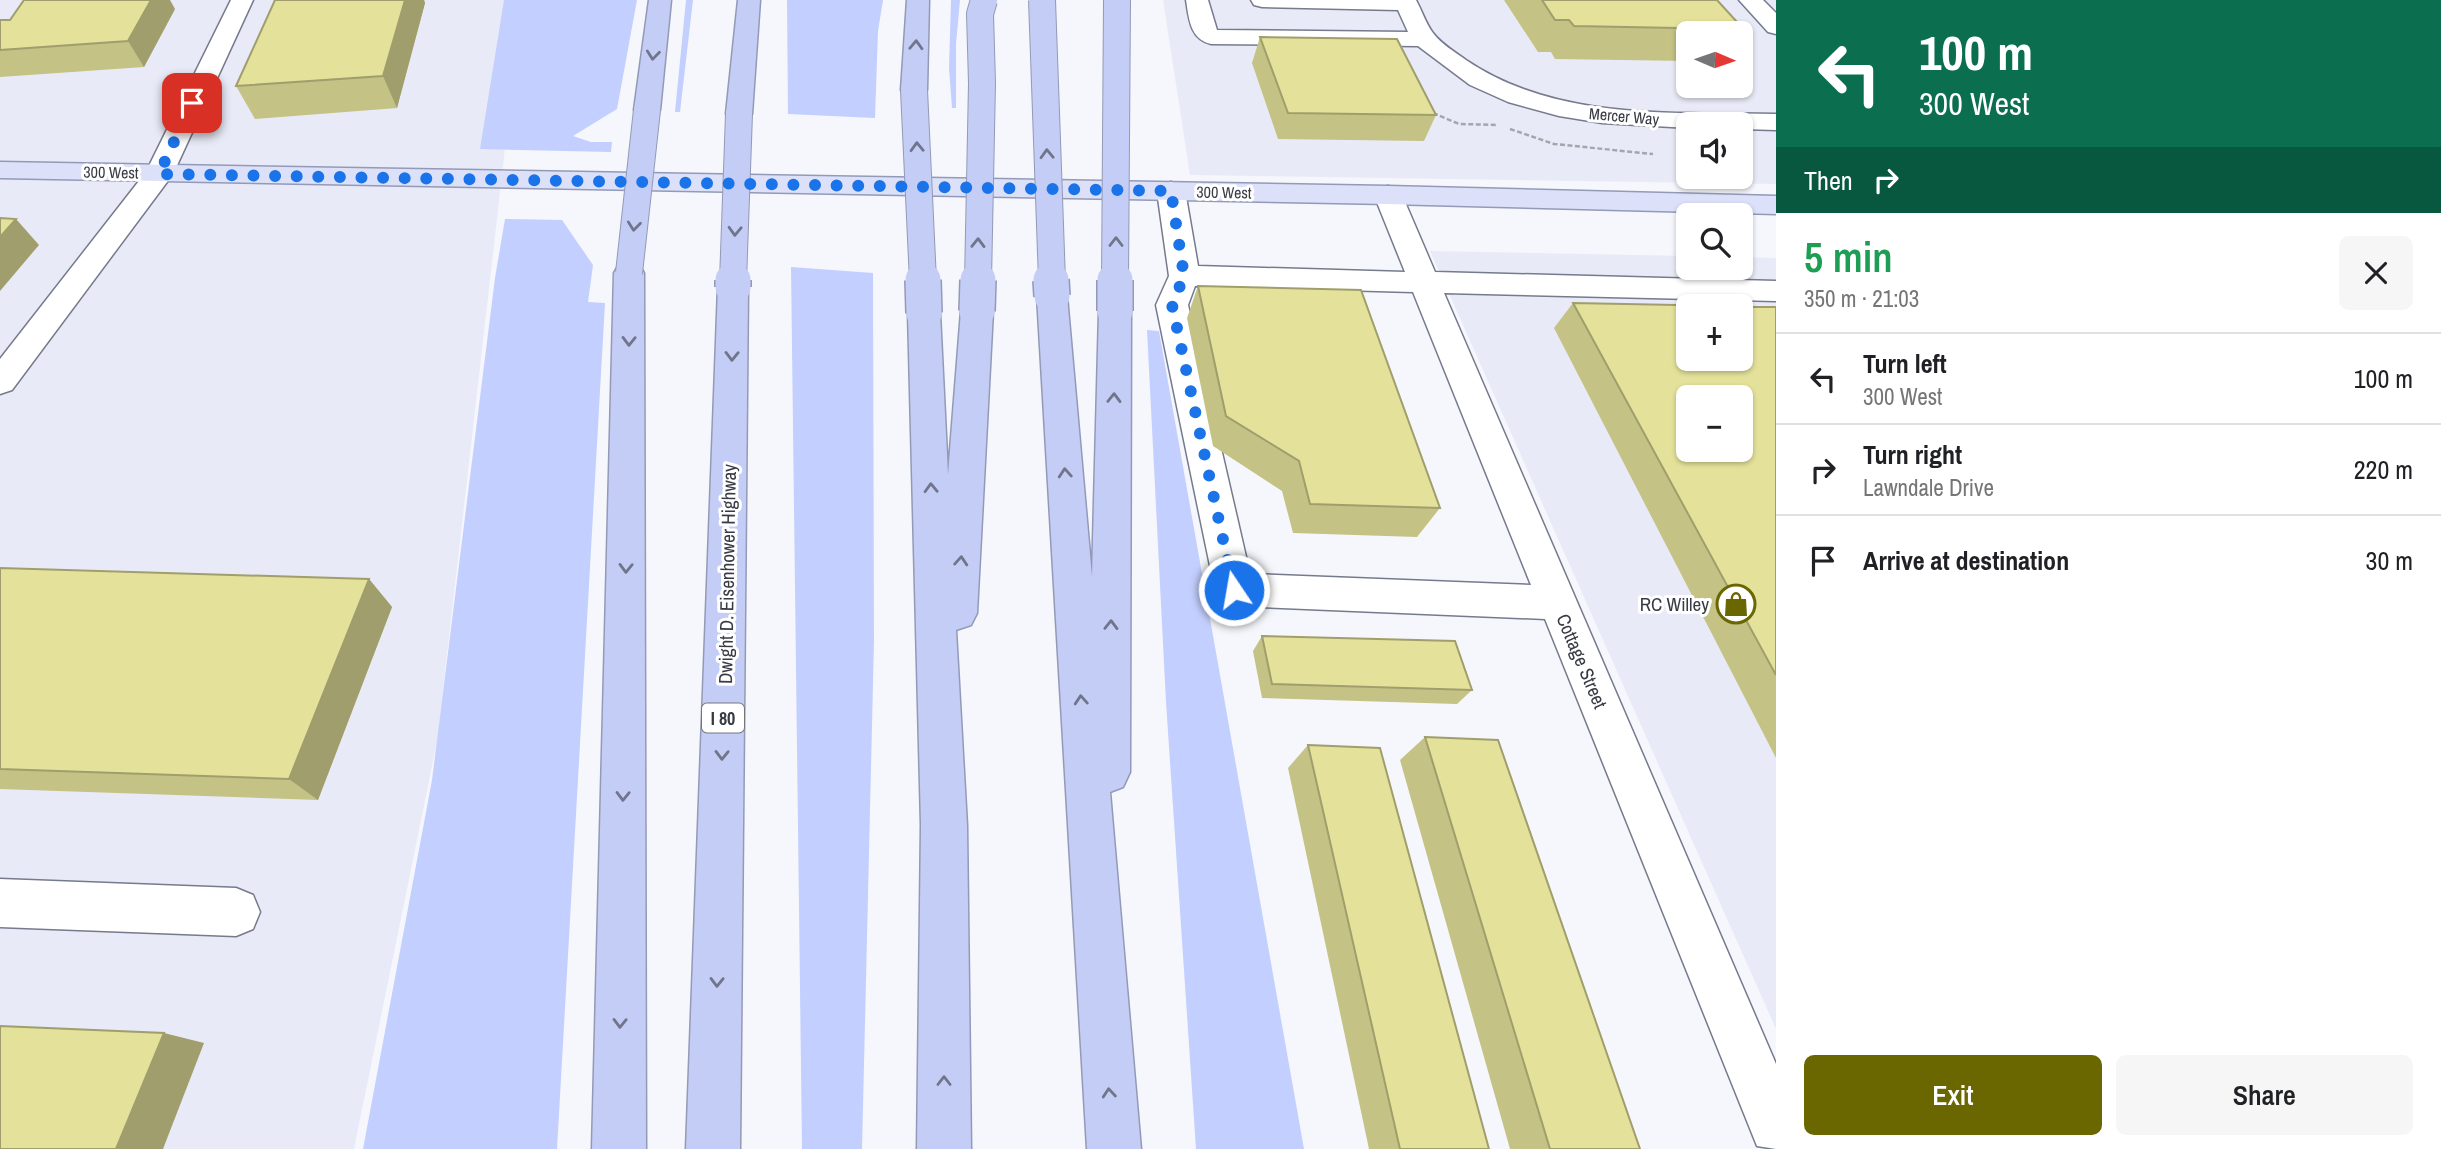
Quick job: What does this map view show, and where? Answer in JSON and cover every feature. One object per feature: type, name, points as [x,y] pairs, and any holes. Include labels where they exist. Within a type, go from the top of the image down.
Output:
[{"type":"highway","points":[[619,1149],[629,273],[660,0]]},
{"type":"highway","points":[[735,0],[740,86]]},
{"type":"highway","name":"Dwight D. Eisenhower Highway","points":[[713,1149],[733,287],[740,86],[749,0]]},
{"type":"highway","points":[[918,0],[914,90],[944,825],[944,1149]]},
{"type":"highway","points":[[944,825],[976,311],[982,83],[980,14],[984,0]]},
{"type":"highway","points":[[1042,0],[1052,296],[1114,1149]]},
{"type":"highway","points":[[1104,1037],[1117,0]]},
{"type":"main road","name":"300 West","points":[[0,170],[1388,195],[1776,205]]},
{"type":"street","points":[[0,382],[159,174],[242,0]]},
{"type":"street","points":[[1197,0],[1203,29],[1211,37],[1425,39],[1406,1],[1262,0]]},
{"type":"street","points":[[1751,0],[1775,25]]},
{"type":"street","name":"Mercer Way","points":[[1425,39],[1478,81],[1530,100],[1581,112],[1628,118],[1776,122]]},
{"type":"street","points":[[1171,191],[1184,276],[1172,305],[1234,590],[1558,603]]},
{"type":"street","name":"Cottage Street","points":[[1388,195],[1776,1127]]},
{"type":"street","points":[[1184,276],[1776,292]]},
{"type":"street","points":[[0,904],[236,912]]},
{"type":"shaded area","points":[[0,0],[517,0],[504,158],[437,742],[354,1149],[0,1149]]},
{"type":"shaded area","points":[[504,0],[637,0],[617,109],[573,136],[591,142],[612,142],[611,152],[480,149]]},
{"type":"shaded area","points":[[686,0],[693,0],[680,112],[675,112]]},
{"type":"shaded area","points":[[787,0],[883,0],[878,31],[875,118],[788,114]]},
{"type":"shaded area","points":[[951,0],[960,0],[956,44],[956,108],[952,108],[949,68]]},
{"type":"shaded area","points":[[1163,0],[1776,0],[1776,184],[1753,184],[1753,112],[1676,112],[1676,182],[1190,175]]},
{"type":"shaded area","points":[[505,219],[562,220],[593,265],[588,302],[605,303],[557,1149],[363,1149],[432,780],[495,278]]},
{"type":"shaded area","points":[[1430,251],[1676,256],[1676,280],[1753,280],[1753,257],[1776,258],[1776,1029]]},
{"type":"shaded area","points":[[791,267],[873,273],[874,641],[862,1149],[802,1149]]},
{"type":"shaded area","points":[[1147,330],[1159,331],[1304,1149],[1196,1149],[1166,702]]},
{"type":"building","points":[[24,0],[151,0],[128,41],[0,50],[0,20],[10,20]]},
{"type":"building","points":[[275,0],[405,0],[383,76],[236,86]]},
{"type":"building","points":[[1542,0],[1717,0],[1736,21],[1676,21],[1676,28],[1574,26],[1569,20],[1555,20]]},
{"type":"building","points":[[1260,37],[1397,39],[1436,115],[1288,113]]},
{"type":"building","points":[[0,218],[16,219],[0,237]]},
{"type":"building","points":[[1198,286],[1361,290],[1440,508],[1310,504],[1299,461],[1226,416]]},
{"type":"building","points":[[1573,303],[1676,305],[1676,371],[1753,371],[1753,307],[1776,307],[1776,675]]},
{"type":"building","points":[[0,568],[369,579],[289,779],[0,769]]},
{"type":"building","points":[[1262,636],[1455,641],[1472,690],[1272,684]]},
{"type":"building","points":[[1425,737],[1498,740],[1640,1149],[1550,1149]]},
{"type":"building","points":[[1308,745],[1380,748],[1489,1149],[1400,1149]]},
{"type":"building","points":[[0,1026],[164,1033],[116,1149],[0,1149]]},
{"type":"place","name":"RC Willey","points":[[1736,604]]},
{"type":"route","points":[[192,103],[159,174],[1171,191],[1184,276],[1172,305],[1234,590]]}]
